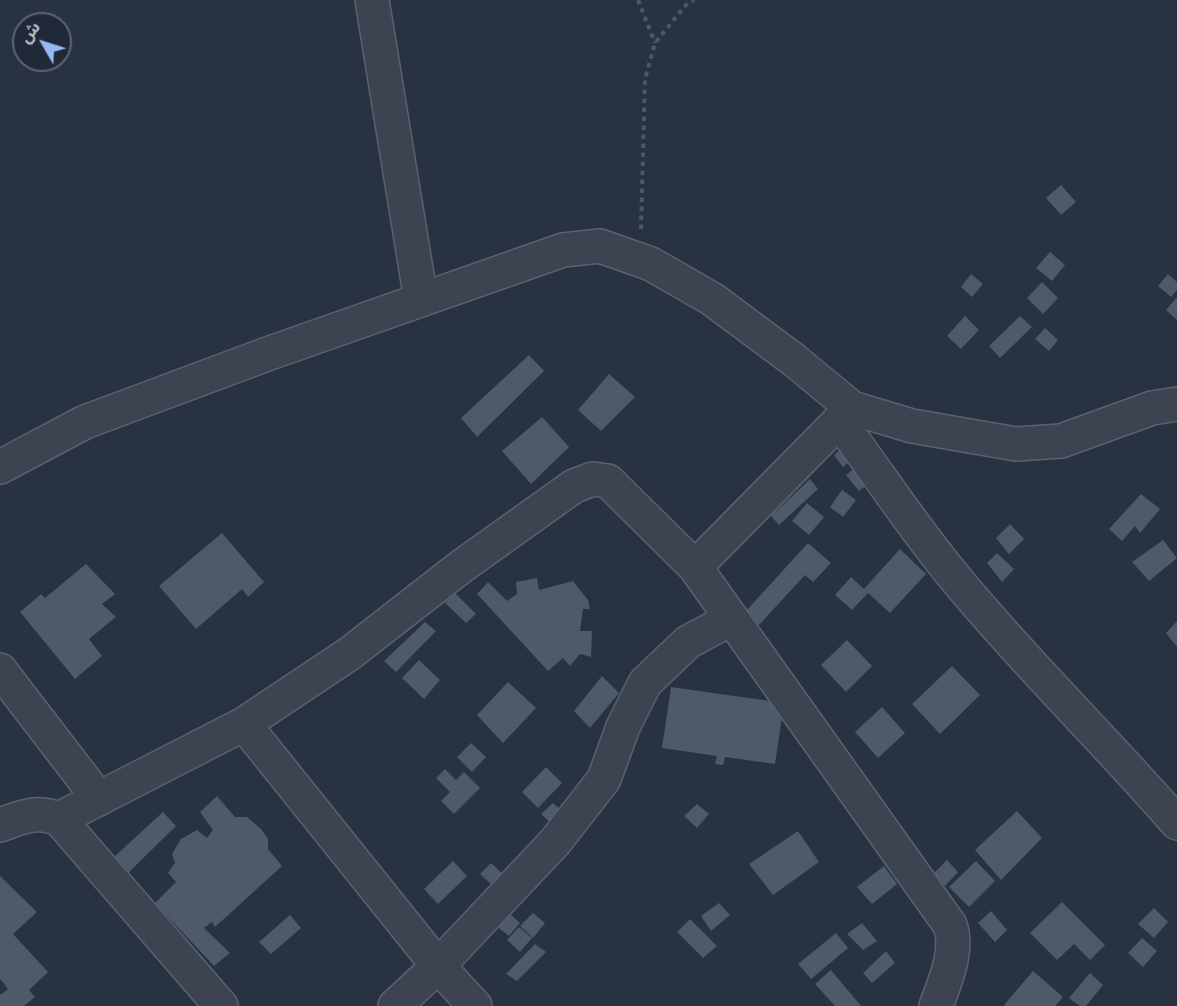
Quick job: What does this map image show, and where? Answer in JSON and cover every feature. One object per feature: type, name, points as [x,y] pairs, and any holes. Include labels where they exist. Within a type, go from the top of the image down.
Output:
[{"type":"street","points":[[372,0],[421,300]]},
{"type":"street","points":[[0,468],[85,422],[270,353],[563,250],[600,246],[651,264],[712,299],[794,360],[845,414],[956,579],[1128,766],[1177,823]]},
{"type":"street","points":[[845,414],[1016,444],[1061,441],[1152,408],[1177,404]]},
{"type":"street","points":[[695,567],[845,414]]},
{"type":"street","points":[[59,819],[244,724],[349,654],[462,566],[574,486],[593,479],[608,481],[695,567],[950,926],[953,947],[936,1006]]},
{"type":"street","points":[[395,1006],[438,966],[555,842],[604,779],[623,727],[645,683],[688,642],[731,619]]},
{"type":"street","points":[[0,670],[99,799]]},
{"type":"street","points":[[244,724],[398,913],[438,966],[475,1006]]},
{"type":"street","points":[[0,825],[29,815],[46,814],[59,819],[221,1006]]},
{"type":"path","points":[[638,0],[655,43]]},
{"type":"path","points":[[651,264],[641,234],[645,79],[655,43],[686,5],[694,0]]},
{"type":"building","points":[[1061,185],[1076,202],[1061,215],[1046,198]]},
{"type":"building","points":[[1050,252],[1065,265],[1052,281],[1036,268]]},
{"type":"building","points":[[971,274],[983,284],[972,297],[961,287]]},
{"type":"building","points":[[1168,274],[1177,282],[1177,290],[1171,297],[1158,286]]},
{"type":"building","points":[[1042,282],[1058,298],[1043,314],[1027,298]]},
{"type":"building","points":[[1177,297],[1177,320],[1166,310]]},
{"type":"building","points":[[965,316],[979,330],[961,349],[947,336]]},
{"type":"building","points":[[1020,316],[1032,327],[1000,358],[989,346]]},
{"type":"building","points":[[1045,328],[1058,340],[1049,351],[1035,339]]},
{"type":"building","points":[[529,355],[544,371],[477,437],[461,418]]},
{"type":"building","points":[[609,374],[635,397],[601,431],[578,410]]},
{"type":"building","points":[[542,417],[569,447],[531,484],[502,451]]},
{"type":"building","points":[[845,446],[854,458],[843,467],[834,455]]},
{"type":"building","points":[[860,464],[872,481],[859,491],[846,475]]},
{"type":"building","points":[[810,479],[818,489],[779,525],[771,516]]},
{"type":"building","points":[[842,490],[856,500],[843,517],[830,507]]},
{"type":"building","points":[[1141,494],[1160,509],[1140,533],[1135,526],[1122,541],[1109,529]]},
{"type":"building","points":[[807,503],[824,517],[809,535],[792,521]]},
{"type":"building","points":[[1010,524],[1024,539],[1009,554],[996,538]]},
{"type":"building","points":[[222,533],[264,582],[248,597],[242,589],[196,629],[159,586]]},
{"type":"building","points":[[1163,540],[1177,558],[1149,581],[1132,562]]},
{"type":"building","points":[[808,543],[831,563],[813,582],[805,575],[759,625],[745,612]]},
{"type":"building","points":[[900,549],[926,574],[890,613],[868,593],[852,610],[835,595],[851,577],[864,589]]},
{"type":"building","points":[[997,553],[1014,569],[1002,582],[987,563]]},
{"type":"building","points":[[86,564],[115,594],[102,604],[116,617],[89,639],[102,656],[75,679],[20,612],[41,594],[45,598]]},
{"type":"building","points":[[537,578],[539,590],[573,581],[588,600],[590,609],[583,609],[580,631],[592,631],[591,657],[580,654],[570,666],[563,658],[548,671],[477,594],[488,582],[507,601],[517,594],[516,582]]},
{"type":"building","points":[[455,593],[476,614],[466,623],[445,603]]},
{"type":"building","points":[[1177,621],[1177,647],[1166,633]]},
{"type":"building","points":[[425,622],[436,631],[396,672],[384,661]]},
{"type":"building","points":[[847,640],[872,666],[846,692],[821,665]]},
{"type":"building","points":[[419,660],[440,680],[424,699],[402,678]]},
{"type":"building","points":[[952,666],[980,695],[940,734],[912,704]]},
{"type":"building","points":[[602,676],[619,693],[590,728],[574,711]]},
{"type":"building","points":[[508,682],[536,708],[503,743],[477,715]]},
{"type":"building","points":[[671,687],[784,703],[775,764],[725,757],[723,765],[715,764],[717,756],[662,748]]},
{"type":"building","points":[[882,707],[905,733],[878,758],[855,732]]},
{"type":"building","points":[[471,743],[486,757],[472,772],[457,757]]},
{"type":"building","points":[[546,767],[562,783],[538,808],[522,792]]},
{"type":"building","points":[[445,769],[456,780],[464,772],[480,788],[454,814],[441,801],[450,792],[436,778]]},
{"type":"building","points":[[217,796],[235,817],[247,817],[261,829],[268,839],[268,849],[282,866],[215,927],[212,922],[204,928],[230,953],[214,966],[155,903],[176,882],[168,873],[175,863],[172,854],[181,839],[197,830],[207,838],[213,830],[200,812]]},
{"type":"building","points":[[553,803],[565,813],[553,825],[541,814]]},
{"type":"building","points":[[697,804],[709,814],[697,828],[684,816]]},
{"type":"building","points":[[1017,811],[1042,838],[1001,880],[975,850]]},
{"type":"building","points":[[163,812],[176,826],[128,873],[114,857]]},
{"type":"building","points":[[798,831],[819,862],[773,895],[749,864]]},
{"type":"building","points":[[947,860],[958,872],[945,886],[934,873]]},
{"type":"building","points":[[453,861],[467,876],[438,904],[424,889]]},
{"type":"building","points":[[976,861],[995,881],[969,907],[949,887]]},
{"type":"building","points":[[491,863],[504,875],[493,886],[480,874]]},
{"type":"building","points":[[884,866],[897,884],[872,904],[857,887]]},
{"type":"building","points":[[0,876],[37,912],[13,934],[48,972],[29,990],[35,997],[24,1006],[0,1006],[0,995],[8,989],[0,979]]},
{"type":"building","points":[[1062,902],[1105,945],[1090,960],[1074,944],[1057,960],[1030,933]]},
{"type":"building","points":[[719,903],[730,915],[711,931],[701,916]]},
{"type":"building","points":[[1154,908],[1168,922],[1154,938],[1138,924]]},
{"type":"building","points":[[991,911],[1007,930],[995,942],[978,923]]},
{"type":"building","points":[[508,912],[520,923],[509,936],[495,925]]},
{"type":"building","points":[[533,913],[545,923],[533,938],[520,926]]},
{"type":"building","points":[[290,915],[301,928],[271,954],[259,942]]},
{"type":"building","points":[[690,919],[717,946],[703,958],[677,932]]},
{"type":"building","points":[[862,923],[877,941],[863,950],[847,934]]},
{"type":"building","points":[[519,927],[532,938],[520,952],[507,940]]},
{"type":"building","points":[[836,933],[848,948],[811,979],[798,964]]},
{"type":"building","points":[[1142,938],[1157,951],[1143,967],[1128,953]]},
{"type":"building","points":[[535,944],[546,952],[517,981],[506,974]]},
{"type":"building","points":[[886,951],[895,963],[872,983],[863,973]]},
{"type":"building","points":[[831,970],[861,1006],[835,1006],[815,984]]},
{"type":"building","points":[[1033,971],[1063,997],[1055,1006],[1005,1006],[1004,1005]]},
{"type":"building","points":[[1090,973],[1103,985],[1086,1006],[1080,1006],[1069,998]]}]
